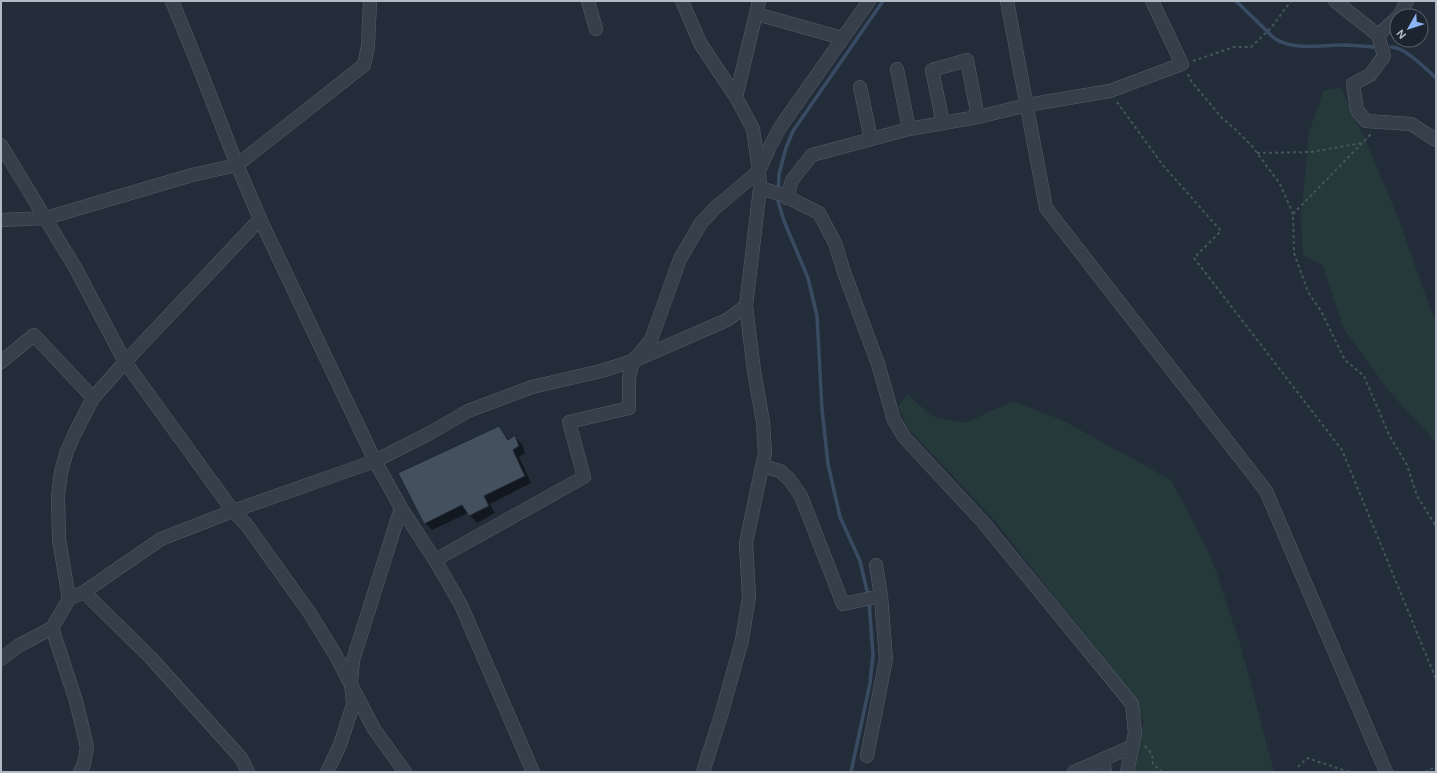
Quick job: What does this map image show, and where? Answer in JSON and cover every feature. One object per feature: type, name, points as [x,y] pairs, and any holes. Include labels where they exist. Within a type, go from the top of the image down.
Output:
[{"type":"street","points":[[172,1],[260,219],[375,461],[401,508],[461,605],[533,772]]},
{"type":"street","points":[[1,220],[46,218],[192,175],[237,165],[364,65],[368,46],[370,1]]},
{"type":"street","points":[[588,1],[596,28]]},
{"type":"street","points":[[682,1],[700,43],[736,97],[753,129],[759,171],[775,193],[818,213],[835,243],[844,272],[878,364],[894,420],[905,438],[984,522],[1132,704],[1134,732],[1127,772]]},
{"type":"street","points":[[434,560],[584,477],[569,422],[629,408],[629,378],[633,362],[651,340],[680,259],[701,223],[715,208],[759,171],[781,126],[869,1]]},
{"type":"street","points":[[1007,1],[1046,208],[1266,491],[1386,772]]},
{"type":"street","points":[[703,772],[722,712],[742,640],[749,597],[746,543],[765,453],[763,422],[754,371],[746,306],[775,193],[792,180],[812,155],[909,129],[978,117],[1026,105],[1110,91],[1182,64],[1152,1]]},
{"type":"street","points":[[1335,1],[1378,35],[1384,56],[1370,75],[1353,84],[1357,110],[1366,121],[1411,124],[1436,140]]},
{"type":"street","points":[[736,97],[758,7],[842,38]]},
{"type":"street","points":[[1378,35],[1389,25]]},
{"type":"street","points":[[943,123],[932,70],[967,60],[978,117]]},
{"type":"street","points":[[897,70],[909,129]]},
{"type":"street","points":[[860,87],[871,139]]},
{"type":"street","points":[[1,145],[76,269],[124,362],[233,511],[246,524],[310,612],[351,682],[374,729],[405,772]]},
{"type":"street","points":[[69,599],[59,539],[58,496],[61,472],[67,451],[92,398],[124,362],[260,219]]},
{"type":"street","points":[[1,659],[18,646],[52,628],[69,599],[84,592],[160,539],[233,511],[375,461],[430,433],[468,411],[532,387],[633,362],[727,320],[746,306]]},
{"type":"street","points":[[1,362],[34,335],[92,398]]},
{"type":"street","points":[[762,466],[780,471],[789,479],[801,496],[843,604],[873,598]]},
{"type":"street","points":[[327,772],[340,745],[353,705],[351,682],[353,660],[401,508]]},
{"type":"street","points":[[867,756],[886,659],[873,598],[876,565]]},
{"type":"street","points":[[84,592],[151,658],[241,758],[248,772]]},
{"type":"street","points":[[52,628],[76,701],[87,747],[84,764],[80,772]]},
{"type":"street","points":[[1074,772],[1131,747]]},
{"type":"street","points":[[1102,759],[1105,772]]},
{"type":"path","points":[[1291,1],[1271,28],[1251,47],[1234,47],[1182,64],[1191,81],[1222,118],[1234,128],[1257,153],[1280,184],[1293,214],[1294,253],[1308,292],[1321,311],[1345,360],[1364,376],[1389,435],[1407,465],[1417,496],[1436,526]]},
{"type":"path","points":[[1110,91],[1162,164],[1221,231],[1194,258],[1342,450],[1436,679]]},
{"type":"path","points":[[1293,214],[1383,122]]},
{"type":"path","points":[[1257,153],[1311,152],[1363,143]]},
{"type":"path","points":[[1134,732],[1152,754],[1153,764],[1162,772]]},
{"type":"path","points":[[1298,767],[1306,758],[1349,772]]},
{"type":"path","points":[[1425,772],[1436,767]]},
{"type":"green space","points":[[1341,88],[1369,148],[1400,223],[1436,321],[1436,442],[1389,391],[1344,329],[1323,265],[1303,255],[1301,219],[1309,132],[1324,90]]},
{"type":"green space","points":[[908,394],[931,416],[965,423],[1013,401],[1062,420],[1171,480],[1206,547],[1216,571],[1241,647],[1274,772],[1133,772],[1144,722],[1127,689],[995,521],[908,428],[898,406]]},
{"type":"building","points":[[499,426],[508,440],[515,435],[519,446],[513,450],[525,476],[484,496],[489,506],[469,516],[462,505],[424,524],[398,473]]},
{"type":"waterway","points":[[868,595],[860,561],[840,517],[828,464],[822,409],[817,316],[808,278],[784,221],[778,201],[779,174],[786,148],[793,131],[883,1]]},
{"type":"waterway","points":[[1236,1],[1274,38],[1281,42],[1298,46],[1345,45],[1373,47]]},
{"type":"waterway","points":[[1397,48],[1409,54],[1436,78]]},
{"type":"waterway","points":[[851,772],[870,683],[873,655],[869,601]]}]
